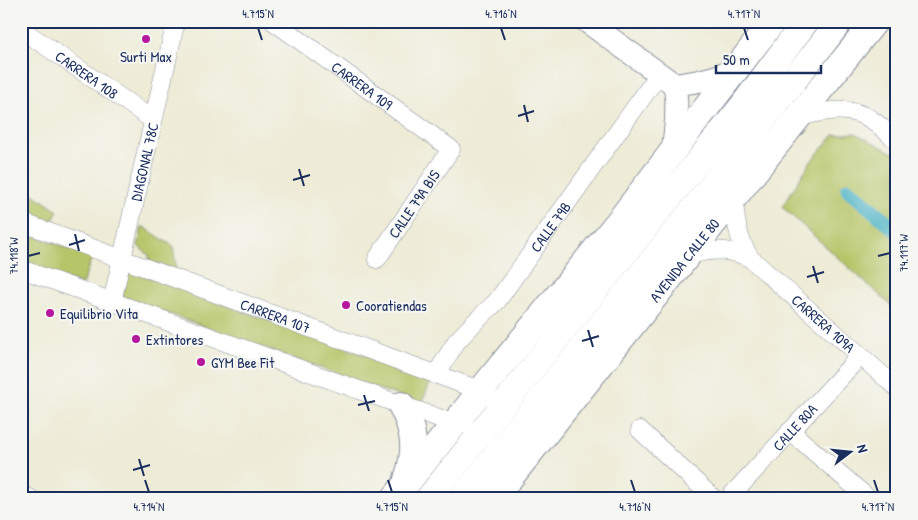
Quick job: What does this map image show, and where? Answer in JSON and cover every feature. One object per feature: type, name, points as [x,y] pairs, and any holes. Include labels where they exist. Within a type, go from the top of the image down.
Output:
[{"type":"highway","points":[[400,491],[623,216],[773,21]]},
{"type":"highway","points":[[428,499],[744,104],[806,21]]},
{"type":"highway","name":"AVENIDA CALLE 80","points":[[461,499],[703,197],[840,21]]},
{"type":"highway","name":"AVENIDA CALLE 80","points":[[493,499],[875,21]]},
{"type":"highway","points":[[623,216],[668,199]]},
{"type":"highway","points":[[400,405],[411,427],[414,454],[411,468],[400,491]]},
{"type":"main road","points":[[586,21],[667,79],[699,81],[715,77],[738,67]]},
{"type":"main road","points":[[667,79],[677,114],[672,153]]},
{"type":"street","name":"DIAGONAL 78C","points":[[112,302],[176,21]]},
{"type":"street","name":"CARRERA 109","points":[[273,21],[450,149]]},
{"type":"street","name":"CARRERA 108","points":[[21,29],[153,120]]},
{"type":"street","name":"CALLE 79B","points":[[436,375],[456,342],[498,301],[667,79]]},
{"type":"street","points":[[799,117],[837,109],[856,112],[872,120],[897,141]]},
{"type":"street","name":"CALLE 79A BIS","points":[[376,259],[450,149]]},
{"type":"street","name":"CARRERA 109A","points":[[734,198],[737,230],[743,247],[750,258],[897,388]]},
{"type":"street","name":"CARRERA 107","points":[[21,222],[480,391],[493,417],[519,426]]},
{"type":"street","name":"CARRERA 109A","points":[[688,255],[720,250],[738,253],[750,258]]},
{"type":"street","points":[[21,269],[455,423],[472,426],[493,417],[519,426],[557,420]]},
{"type":"street","name":"CALLE 80A","points":[[728,499],[860,356]]},
{"type":"street","points":[[640,430],[714,499]]},
{"type":"street","points":[[790,430],[868,499]]},
{"type":"street","points":[[21,494],[31,499]]},
{"type":"green space","points":[[855,133],[897,155],[897,311],[782,207],[811,161],[834,135]]},
{"type":"green space","points":[[24,188],[58,211],[51,224],[21,215],[21,191]]},
{"type":"green space","points":[[142,226],[173,246],[175,270],[149,261],[149,255],[138,246]]},
{"type":"green space","points":[[21,231],[92,257],[82,285],[21,264]]},
{"type":"green space","points":[[128,270],[432,379],[421,404],[122,297]]},
{"type":"waterway","points":[[848,189],[897,231]]},
{"type":"place","name":"Surti Max","points":[[146,39]]},
{"type":"place","name":"Cooratiendas","points":[[346,305]]},
{"type":"place","name":"Equilibrio Vita","points":[[50,313]]},
{"type":"place","name":"Extintores","points":[[136,339]]},
{"type":"place","name":"GYM Bee Fit","points":[[201,362]]}]
